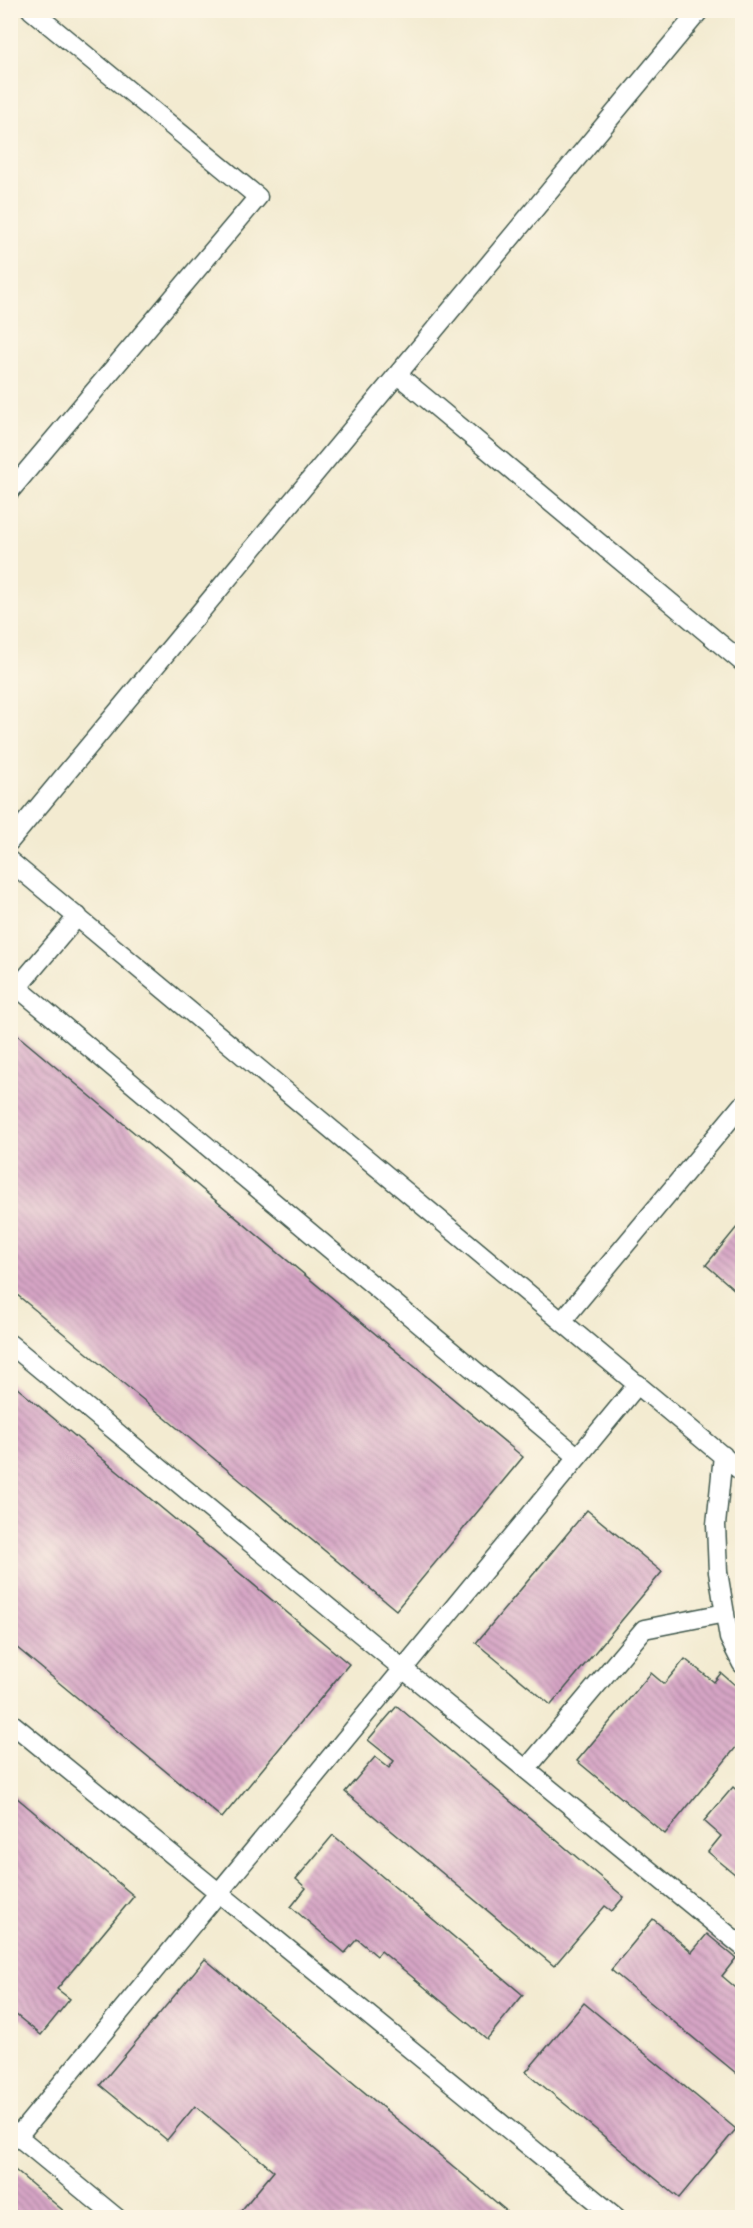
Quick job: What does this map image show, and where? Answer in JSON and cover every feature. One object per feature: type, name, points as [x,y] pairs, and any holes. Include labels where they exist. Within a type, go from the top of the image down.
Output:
[{"type":"lane","points":[[10,491],[258,196],[31,10]]},
{"type":"lane","points":[[10,841],[700,10]]},
{"type":"lane","points":[[398,375],[742,662]]},
{"type":"lane","points":[[10,861],[742,1472]]},
{"type":"lane","points":[[78,916],[14,991],[578,1457]]},
{"type":"lane","points":[[562,1321],[742,1104]]},
{"type":"lane","points":[[10,1344],[742,1946]]},
{"type":"lane","points":[[117,2217],[14,2133],[219,1892],[638,1384]]},
{"type":"lane","points":[[723,1455],[716,1525],[718,1572],[729,1638],[742,1664]]},
{"type":"lane","points":[[527,1768],[644,1629],[725,1613]]},
{"type":"lane","points":[[10,1722],[617,2217]]},
{"type":"building","points":[[10,1029],[523,1457],[396,1610],[10,1289]]},
{"type":"building","points":[[742,1221],[742,1296],[706,1265]]},
{"type":"building","points":[[10,1382],[349,1664],[222,1818],[10,1642]]},
{"type":"building","points":[[587,1510],[662,1572],[551,1705],[476,1643]]},
{"type":"building","points":[[685,1659],[714,1682],[721,1673],[742,1691],[742,1740],[665,1834],[577,1761],[651,1673],[664,1684]]},
{"type":"building","points":[[397,1706],[624,1897],[612,1911],[605,1906],[554,1966],[345,1792],[375,1757],[389,1768],[394,1761],[368,1740]]},
{"type":"building","points":[[733,1787],[742,1795],[742,1880],[708,1852],[721,1836],[704,1821]]},
{"type":"building","points":[[10,1792],[134,1896],[57,1989],[70,1999],[41,2035],[10,2010]]},
{"type":"building","points":[[333,1835],[523,1995],[487,2039],[381,1951],[377,1956],[357,1939],[345,1953],[291,1907],[306,1888],[296,1879]]},
{"type":"building","points":[[653,1919],[692,1952],[707,1934],[736,1958],[722,1976],[742,1993],[742,2078],[611,1970]]},
{"type":"building","points":[[205,1959],[515,2218],[235,2218],[274,2171],[195,2106],[167,2140],[100,2085]]},
{"type":"building","points":[[584,2003],[736,2129],[679,2198],[526,2072]]},
{"type":"building","points":[[10,2166],[72,2218],[10,2218]]}]
